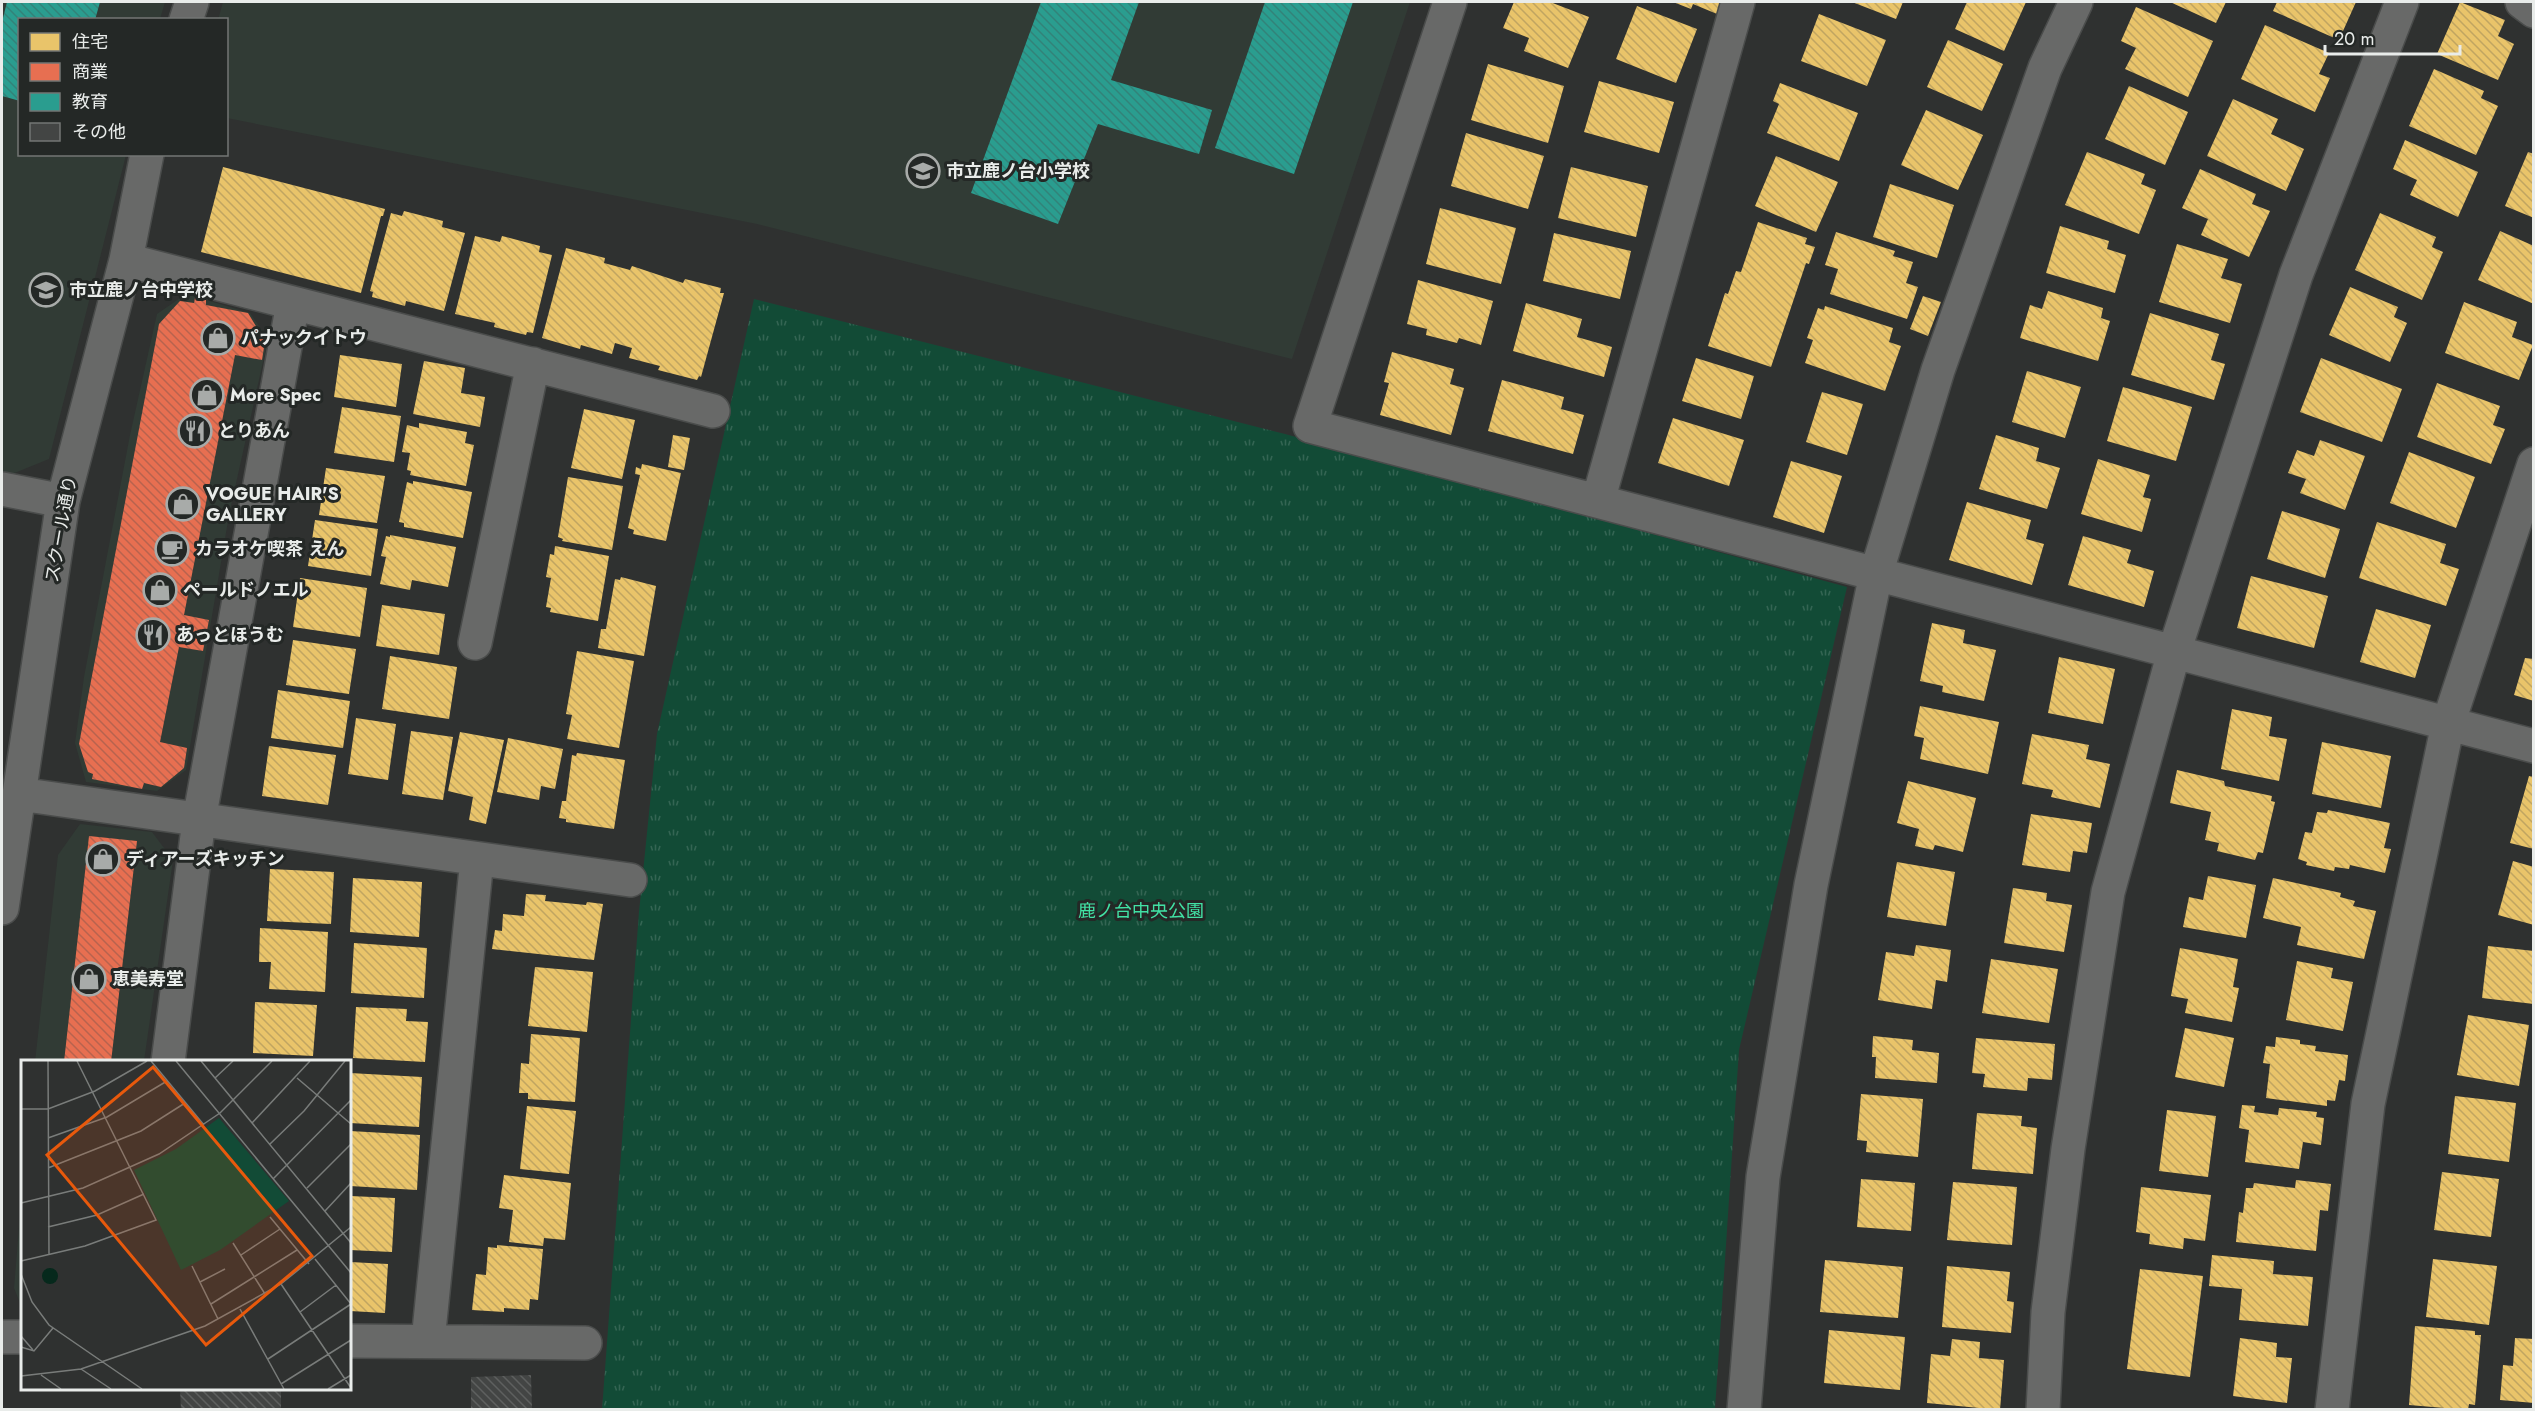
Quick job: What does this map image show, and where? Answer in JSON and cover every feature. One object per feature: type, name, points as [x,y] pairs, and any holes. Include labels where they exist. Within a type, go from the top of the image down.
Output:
[{"type":"street","points":[[187,18],[192,2]]},
{"type":"street","points":[[1450,2],[1310,426],[2534,746]]},
{"type":"street","points":[[1598,501],[1738,2]]},
{"type":"street","points":[[1744,1410],[1765,1165],[1811,885],[1875,574],[1938,370],[2045,68],[2076,2]]},
{"type":"street","points":[[2043,1410],[2048,1312],[2068,1149],[2108,892],[2174,652],[2296,275],[2402,2]]},
{"type":"street","points":[[2522,2],[2534,11]]},
{"type":"street","name":"スクール通り","points":[[2,908],[63,501],[126,260],[147,156]]},
{"type":"street","points":[[126,260],[713,411]]},
{"type":"street","points":[[168,1060],[199,820],[293,303]]},
{"type":"street","points":[[475,643],[533,364]]},
{"type":"street","points":[[2332,1410],[2368,1104],[2448,724],[2534,464]]},
{"type":"street","points":[[2,489],[63,501]]},
{"type":"street","points":[[19,794],[630,880]]},
{"type":"street","points":[[428,1341],[477,859]]},
{"type":"street","points":[[2,1337],[21,1337]]},
{"type":"street","points":[[351,1341],[585,1343]]},
{"type":"shaded area","name":"市立鹿ノ台中学校","points":[[2,2],[165,2],[160,18],[18,18],[18,156],[126,156],[49,459],[12,474],[2,472]]},
{"type":"shaded area","name":"市立鹿ノ台小学校","points":[[223,2],[1410,2],[1292,359],[757,224],[228,118],[228,18],[219,18]]},
{"type":"shaded area","points":[[186,294],[250,313],[268,339],[229,515],[186,770],[157,791],[86,782],[75,743],[84,677],[130,435],[157,314]]},
{"type":"shaded area","points":[[80,824],[152,832],[173,860],[144,1060],[35,1060],[58,855]]},
{"type":"shaded area","points":[[21,1205],[21,1306],[14,1288]]},
{"type":"green space","name":"鹿ノ台中央公園","points":[[754,299],[1285,434],[1847,587],[1739,1050],[1715,1409],[602,1410],[639,912],[657,734]]},
{"type":"building: 住宅","points":[[1514,2],[1550,2],[1589,17],[1568,68],[1524,51],[1529,38],[1503,28]]},
{"type":"building: 住宅","points":[[1673,2],[1722,2],[1717,14],[1693,4],[1691,9]]},
{"type":"building: 住宅","points":[[1852,2],[1903,2],[1896,19]]},
{"type":"building: 住宅","points":[[1967,2],[2026,2],[2004,51],[1955,29]]},
{"type":"building: 住宅","points":[[2170,2],[2226,2],[2216,23]]},
{"type":"building: 住宅","points":[[2277,2],[2356,2],[2339,40],[2273,11]]},
{"type":"building: 住宅","points":[[2460,2],[2505,20],[2498,36],[2514,44],[2498,80],[2437,54]]},
{"type":"building: 住宅","points":[[1637,6],[1697,29],[1676,83],[1616,59]]},
{"type":"building: 住宅","points":[[2136,7],[2213,41],[2188,97],[2125,69],[2136,48],[2121,41]]},
{"type":"building: 住宅","points":[[1819,14],[1886,40],[1867,86],[1801,61]]},
{"type":"building: 住宅","points":[[2265,25],[2329,53],[2319,74],[2330,78],[2315,112],[2241,79]]},
{"type":"building: 住宅","points":[[1948,40],[2003,64],[1982,111],[1927,87]]},
{"type":"building: 住宅","points":[[1488,64],[1564,86],[1548,143],[1471,120]]},
{"type":"building: 住宅","points":[[2434,69],[2484,91],[2481,98],[2498,106],[2476,155],[2409,126]]},
{"type":"building: 住宅","points":[[1599,81],[1674,102],[1659,153],[1584,132]]},
{"type":"building: 住宅","points":[[1780,83],[1858,113],[1839,161],[1767,133],[1779,104],[1773,101]]},
{"type":"building: 住宅","points":[[2129,86],[2188,112],[2165,165],[2105,139]]},
{"type":"building: 住宅","points":[[2233,99],[2278,119],[2271,134],[2304,149],[2286,191],[2207,156]]},
{"type":"building: 住宅","points":[[1926,110],[1983,135],[1958,190],[1901,165]]},
{"type":"building: 住宅","points":[[1466,133],[1544,156],[1528,209],[1451,186]]},
{"type":"building: 住宅","points":[[2405,140],[2478,172],[2458,217],[2410,195],[2417,180],[2393,169]]},
{"type":"building: 住宅","points":[[2087,152],[2145,174],[2141,184],[2156,190],[2139,234],[2065,205]]},
{"type":"building: 住宅","points":[[2528,152],[2534,154],[2534,218],[2505,206]]},
{"type":"building: 住宅","points":[[1776,156],[1838,182],[1816,232],[1755,206]]},
{"type":"building: 住宅","points":[[223,167],[385,209],[381,216],[361,293],[201,252]]},
{"type":"building: 住宅","points":[[1571,167],[1648,186],[1636,237],[1558,218]]},
{"type":"building: 住宅","points":[[2200,169],[2256,194],[2252,204],[2270,211],[2249,257],[2201,235],[2208,219],[2182,208]]},
{"type":"building: 住宅","points":[[1890,184],[1954,205],[1937,258],[1873,237]]},
{"type":"building: 住宅","points":[[1440,208],[1516,228],[1501,284],[1426,264]]},
{"type":"building: 住宅","points":[[404,211],[443,221],[442,227],[465,233],[444,311],[406,301],[405,306],[372,297],[373,292],[370,291],[391,213],[402,216]]},
{"type":"building: 住宅","points":[[2380,213],[2436,237],[2432,247],[2443,252],[2422,300],[2355,270]]},
{"type":"building: 住宅","points":[[1758,222],[1807,238],[1805,244],[1815,247],[1809,264],[1806,263],[1771,367],[1708,346],[1725,293],[1728,294],[1736,271],[1741,272]]},
{"type":"building: 住宅","points":[[2060,226],[2109,241],[2107,249],[2126,255],[2115,293],[2046,273]]},
{"type":"building: 住宅","points":[[2500,231],[2534,246],[2534,304],[2478,280]]},
{"type":"building: 住宅","points":[[1836,232],[1895,251],[1893,256],[1913,262],[1906,283],[1918,287],[1907,319],[1830,294],[1838,269],[1825,265]]},
{"type":"building: 住宅","points":[[1554,233],[1631,251],[1620,299],[1543,281]]},
{"type":"building: 住宅","points":[[475,236],[500,242],[502,236],[540,246],[539,252],[552,255],[533,333],[527,332],[526,335],[494,327],[495,323],[455,314]]},
{"type":"building: 住宅","points":[[2177,244],[2228,259],[2221,278],[2242,284],[2230,323],[2159,302]]},
{"type":"building: 住宅","points":[[566,248],[605,258],[604,263],[630,270],[632,266],[683,283],[685,279],[721,288],[720,293],[724,293],[701,377],[699,376],[697,380],[658,370],[660,366],[629,358],[632,348],[615,343],[612,354],[581,345],[580,349],[542,338]]},
{"type":"building: 住宅","points":[[1418,280],[1493,301],[1481,345],[1459,338],[1457,343],[1426,335],[1427,329],[1407,324]]},
{"type":"building: 住宅","points":[[2350,287],[2398,307],[2394,317],[2407,323],[2390,362],[2329,335]]},
{"type":"building: 住宅","points":[[2048,291],[2103,308],[2101,318],[2110,321],[2098,361],[2020,338],[2030,305],[2042,309]]},
{"type":"building: 住宅","points":[[1923,296],[1941,302],[1928,336],[1910,329]]},
{"type":"building: 住宅","points":[[2464,302],[2517,322],[2512,337],[2533,345],[2519,380],[2445,353]]},
{"type":"building: 住宅","points":[[1526,303],[1582,319],[1577,337],[1612,347],[1604,377],[1513,351]]},
{"type":"building: 住宅","points":[[1825,306],[1893,328],[1889,342],[1901,346],[1885,391],[1805,363],[1813,340],[1807,338],[1818,308],[1824,310]]},
{"type":"building: 住宅","points":[[2150,313],[2219,334],[2211,360],[2225,364],[2214,400],[2131,375]]},
{"type":"building: 住宅","points":[[1392,352],[1454,369],[1450,384],[1464,388],[1451,435],[1380,415],[1389,383],[1384,382]]},
{"type":"building: 住宅","points":[[340,355],[402,364],[396,407],[334,397]]},
{"type":"building: 住宅","points":[[1696,358],[1754,376],[1741,419],[1682,401]]},
{"type":"building: 住宅","points":[[2321,358],[2402,389],[2382,442],[2300,412]]},
{"type":"building: 住宅","points":[[424,361],[465,368],[461,393],[485,397],[480,427],[413,414]]},
{"type":"building: 住宅","points":[[2027,371],[2081,387],[2065,438],[2012,422]]},
{"type":"building: 住宅","points":[[1502,380],[1564,397],[1561,409],[1584,415],[1573,454],[1488,431]]},
{"type":"building: 住宅","points":[[2437,383],[2500,406],[2493,425],[2505,429],[2491,464],[2417,437]]},
{"type":"building: 住宅","points":[[2123,387],[2192,407],[2176,461],[2107,441]]},
{"type":"building: 住宅","points":[[1822,392],[1863,404],[1847,455],[1806,442]]},
{"type":"building: 住宅","points":[[342,407],[401,416],[394,462],[334,453]]},
{"type":"building: 住宅","points":[[584,409],[635,420],[622,479],[571,468]]},
{"type":"building: 住宅","points":[[1673,418],[1744,440],[1729,486],[1658,463]]},
{"type":"building: 住宅","points":[[419,423],[467,432],[465,443],[474,445],[466,486],[410,475],[411,471],[407,470],[410,453],[402,452],[407,425],[419,428]]},
{"type":"building: 住宅","points":[[673,435],[690,438],[684,470],[668,467]]},
{"type":"building: 住宅","points":[[1996,435],[2039,448],[2036,461],[2060,468],[2047,509],[1979,489]]},
{"type":"building: 住宅","points":[[2320,440],[2365,456],[2345,510],[2300,493],[2306,479],[2288,473],[2297,450],[2314,456]]},
{"type":"building: 住宅","points":[[2409,452],[2475,477],[2456,528],[2390,503]]},
{"type":"building: 住宅","points":[[2098,459],[2150,475],[2143,497],[2151,499],[2142,532],[2081,514]]},
{"type":"building: 住宅","points":[[1791,461],[1842,476],[1824,533],[1773,517]]},
{"type":"building: 住宅","points":[[642,464],[681,473],[666,541],[633,534],[634,530],[628,528],[640,475],[635,474],[636,467],[641,469]]},
{"type":"building: 住宅","points":[[326,468],[385,476],[377,523],[319,515]]},
{"type":"building: 住宅","points":[[568,477],[623,486],[612,550],[562,541],[563,539],[558,537]]},
{"type":"building: 住宅","points":[[413,481],[472,492],[463,538],[404,527],[404,523],[399,522],[407,482],[413,484]]},
{"type":"building: 住宅","points":[[1967,502],[2031,520],[2026,539],[2044,544],[2032,585],[1949,560]]},
{"type":"building: 住宅","points":[[2282,511],[2340,529],[2325,578],[2267,559]]},
{"type":"building: 住宅","points":[[315,520],[378,529],[371,576],[308,566]]},
{"type":"building: 住宅","points":[[2377,522],[2446,544],[2440,563],[2459,569],[2446,606],[2359,578]]},
{"type":"building: 住宅","points":[[390,535],[456,547],[448,587],[412,580],[410,590],[380,584],[386,557],[381,556],[386,536],[390,537]]},
{"type":"building: 住宅","points":[[2083,536],[2131,550],[2127,563],[2154,571],[2144,607],[2068,585]]},
{"type":"building: 住宅","points":[[555,546],[609,556],[598,621],[550,612],[551,608],[546,607],[551,578],[546,577],[550,554],[554,555]]},
{"type":"building: 住宅","points":[[2251,576],[2328,596],[2314,648],[2237,628]]},
{"type":"building: 住宅","points":[[621,577],[656,586],[644,656],[598,648],[601,629],[606,629],[615,579],[620,580]]},
{"type":"building: 住宅","points":[[300,578],[367,588],[360,637],[293,627]]},
{"type":"building: 住宅","points":[[382,605],[445,614],[439,655],[376,646]]},
{"type":"building: 住宅","points":[[2376,609],[2431,625],[2415,678],[2360,662]]},
{"type":"building: 住宅","points":[[1932,623],[1965,630],[1963,643],[1996,650],[1984,701],[1942,692],[1943,686],[1920,681]]},
{"type":"building: 住宅","points":[[293,640],[356,649],[349,694],[286,685]]},
{"type":"building: 住宅","points":[[577,651],[634,661],[619,748],[567,739],[572,715],[566,714]]},
{"type":"building: 住宅","points":[[390,656],[457,667],[449,719],[382,709]]},
{"type":"building: 住宅","points":[[2059,657],[2115,669],[2103,724],[2048,713]]},
{"type":"building: 住宅","points":[[2525,658],[2534,659],[2534,701],[2514,695]]},
{"type":"building: 住宅","points":[[278,690],[350,701],[343,748],[271,738]]},
{"type":"building: 住宅","points":[[1920,706],[1999,722],[1988,774],[1920,759],[1924,738],[1914,736]]},
{"type":"building: 住宅","points":[[2232,709],[2272,717],[2269,736],[2287,739],[2279,781],[2221,769]]},
{"type":"building: 住宅","points":[[356,718],[396,724],[388,780],[348,774]]},
{"type":"building: 住宅","points":[[411,731],[453,737],[443,800],[402,794]]},
{"type":"building: 住宅","points":[[460,732],[504,740],[486,824],[469,820],[473,797],[448,791]]},
{"type":"building: 住宅","points":[[2032,734],[2089,745],[2086,759],[2110,764],[2100,808],[2051,797],[2053,790],[2022,784]]},
{"type":"building: 住宅","points":[[508,738],[563,749],[555,789],[541,786],[539,800],[497,792]]},
{"type":"building: 住宅","points":[[2322,742],[2391,756],[2381,808],[2312,794]]},
{"type":"building: 住宅","points":[[269,746],[336,755],[328,805],[262,796]]},
{"type":"building: 住宅","points":[[577,753],[625,760],[614,829],[566,822],[566,819],[559,818],[562,801],[566,801],[572,755],[576,756]]},
{"type":"building: 住宅","points":[[2177,770],[2224,781],[2225,786],[2272,796],[2271,801],[2275,802],[2263,853],[2258,852],[2255,860],[2217,851],[2219,843],[2205,840],[2211,812],[2170,803]]},
{"type":"building: 住宅","points":[[2529,776],[2534,777],[2534,849],[2510,843]]},
{"type":"building: 住宅","points":[[1908,781],[1976,798],[1963,852],[1935,845],[1933,850],[1915,846],[1919,829],[1897,823]]},
{"type":"building: 住宅","points":[[2328,810],[2390,823],[2384,848],[2391,849],[2385,873],[2350,865],[2349,869],[2335,867],[2334,871],[2306,865],[2307,862],[2298,859],[2305,832],[2312,833],[2317,812],[2327,813]]},
{"type":"building: 住宅","points":[[2031,814],[2092,823],[2087,853],[2073,851],[2070,872],[2022,865]]},
{"type":"building: 住宅","points":[[2513,861],[2534,867],[2534,925],[2498,915]]},
{"type":"building: 住宅","points":[[1897,862],[1955,872],[1946,926],[1887,917]]},
{"type":"building: 住宅","points":[[270,869],[334,872],[331,924],[267,921]]},
{"type":"building: 住宅","points":[[2208,876],[2256,885],[2246,938],[2183,927],[2189,897],[2203,900]]},
{"type":"building: 住宅","points":[[353,878],[422,882],[419,937],[350,932]]},
{"type":"building: 住宅","points":[[2273,878],[2341,893],[2340,897],[2355,901],[2353,906],[2376,911],[2364,959],[2297,945],[2301,927],[2263,918]]},
{"type":"building: 住宅","points":[[2013,888],[2047,893],[2046,901],[2072,905],[2064,952],[2004,943]]},
{"type":"building: 住宅","points":[[526,894],[546,895],[545,901],[586,905],[587,902],[603,904],[594,960],[492,949],[495,930],[502,931],[503,914],[524,916]]},
{"type":"building: 住宅","points":[[260,928],[328,932],[325,992],[269,989],[271,962],[259,962]]},
{"type":"building: 住宅","points":[[354,943],[427,948],[424,998],[351,993]]},
{"type":"building: 住宅","points":[[1916,945],[1951,950],[1947,982],[1936,980],[1932,1009],[1878,1000],[1886,952],[1914,956]]},
{"type":"building: 住宅","points":[[2488,946],[2534,951],[2534,1004],[2482,998]]},
{"type":"building: 住宅","points":[[2180,948],[2238,959],[2233,987],[2239,988],[2232,1022],[2185,1013],[2188,999],[2171,996]]},
{"type":"building: 住宅","points":[[1991,959],[2058,969],[2049,1023],[1982,1013]]},
{"type":"building: 住宅","points":[[2297,961],[2333,968],[2331,978],[2353,982],[2343,1031],[2286,1020]]},
{"type":"building: 住宅","points":[[535,967],[593,972],[587,1032],[528,1026]]},
{"type":"building: 住宅","points":[[255,1002],[317,1005],[313,1056],[253,1053]]},
{"type":"building: 住宅","points":[[356,1007],[407,1009],[406,1021],[428,1022],[425,1062],[353,1058]]},
{"type":"building: 住宅","points":[[2468,1015],[2529,1025],[2519,1086],[2457,1075]]},
{"type":"building: 住宅","points":[[2185,1028],[2234,1038],[2224,1087],[2175,1077]]},
{"type":"building: 住宅","points":[[531,1034],[580,1038],[575,1102],[528,1099],[528,1093],[519,1093],[521,1063],[529,1064]]},
{"type":"building: 住宅","points":[[1873,1036],[1913,1040],[1912,1050],[1939,1053],[1937,1083],[1875,1078],[1876,1057],[1872,1057]]},
{"type":"building: 住宅","points":[[2276,1037],[2300,1040],[2300,1044],[2316,1046],[2315,1051],[2348,1055],[2345,1081],[2339,1080],[2335,1101],[2327,1100],[2327,1106],[2266,1098],[2270,1064],[2263,1063],[2266,1046],[2275,1047]]},
{"type":"building: 住宅","points":[[1976,1038],[2055,1044],[2052,1080],[2028,1078],[2027,1091],[1983,1087],[1985,1074],[1972,1073]]},
{"type":"building: 住宅","points":[[351,1073],[422,1077],[419,1127],[351,1123]]},
{"type":"building: 住宅","points":[[1861,1094],[1923,1099],[1918,1157],[1866,1152],[1867,1141],[1857,1140]]},
{"type":"building: 住宅","points":[[2455,1096],[2516,1103],[2509,1162],[2448,1154]]},
{"type":"building: 住宅","points":[[2242,1105],[2255,1106],[2254,1112],[2278,1115],[2279,1108],[2317,1112],[2316,1117],[2324,1118],[2321,1145],[2303,1142],[2299,1169],[2245,1162],[2249,1130],[2239,1128]]},
{"type":"building: 住宅","points":[[527,1106],[576,1111],[569,1174],[520,1169]]},
{"type":"building: 住宅","points":[[2167,1110],[2216,1116],[2208,1177],[2159,1171]]},
{"type":"building: 住宅","points":[[1977,1113],[2022,1116],[2021,1126],[2037,1128],[2033,1174],[1972,1169]]},
{"type":"building: 住宅","points":[[351,1131],[420,1135],[417,1190],[351,1186]]},
{"type":"building: 住宅","points":[[2442,1172],[2499,1179],[2491,1237],[2434,1230]]},
{"type":"building: 住宅","points":[[504,1175],[571,1183],[565,1240],[544,1238],[543,1246],[509,1242],[513,1210],[499,1208]]},
{"type":"building: 住宅","points":[[1861,1179],[1915,1183],[1911,1231],[1857,1227]]},
{"type":"building: 住宅","points":[[2296,1180],[2331,1184],[2328,1211],[2320,1210],[2316,1251],[2236,1242],[2239,1212],[2243,1213],[2246,1188],[2253,1188],[2254,1183],[2295,1188]]},
{"type":"building: 住宅","points":[[1953,1182],[2017,1187],[2012,1245],[1947,1240]]},
{"type":"building: 住宅","points":[[2141,1187],[2211,1195],[2205,1241],[2184,1238],[2183,1249],[2149,1244],[2150,1234],[2136,1232]]},
{"type":"building: 住宅","points":[[351,1196],[395,1198],[392,1252],[351,1250]]},
{"type":"building: 住宅","points":[[497,1245],[543,1249],[538,1300],[530,1299],[529,1310],[504,1308],[504,1312],[472,1310],[476,1274],[486,1275],[488,1247],[497,1248]]},
{"type":"building: 住宅","points":[[2212,1255],[2274,1261],[2273,1274],[2313,1277],[2308,1326],[2239,1320],[2242,1289],[2209,1286]]},
{"type":"building: 住宅","points":[[2433,1259],[2497,1266],[2489,1325],[2426,1317]]},
{"type":"building: 住宅","points":[[1825,1260],[1903,1267],[1898,1318],[1820,1312]]},
{"type":"building: 住宅","points":[[351,1262],[388,1264],[385,1313],[351,1311]]},
{"type":"building: 住宅","points":[[1947,1266],[2010,1272],[2007,1301],[2014,1302],[2011,1333],[1942,1327]]},
{"type":"building: 住宅","points":[[2140,1269],[2203,1276],[2190,1377],[2127,1369]]},
{"type":"building: 住宅","points":[[2415,1326],[2475,1331],[2475,1335],[2481,1335],[2475,1405],[2469,1404],[2468,1410],[2409,1405]]},
{"type":"building: 住宅","points":[[1829,1330],[1905,1337],[1900,1390],[1824,1383]]},
{"type":"building: 住宅","points":[[2240,1338],[2277,1343],[2276,1357],[2292,1358],[2287,1403],[2233,1396]]},
{"type":"building: 住宅","points":[[2515,1338],[2534,1339],[2534,1403],[2500,1400],[2503,1365],[2513,1366]]},
{"type":"building: 住宅","points":[[1952,1339],[1980,1342],[1979,1358],[2004,1360],[2000,1410],[1927,1403],[1931,1354],[1950,1356]]},
{"type":"building: 商業","points":[[195,298],[206,300],[206,305],[248,313],[265,341],[262,360],[235,355],[184,615],[209,620],[203,651],[179,647],[160,742],[187,748],[184,768],[161,787],[144,783],[142,789],[92,779],[93,774],[88,772],[79,744],[159,324],[180,301],[194,303]]},
{"type":"building: 商業","points":[[89,836],[137,841],[111,1060],[64,1060]]},
{"type":"building: 教育","points":[[7,2],[100,2],[96,18],[18,18],[18,100],[2,96],[2,22]]},
{"type":"building: 教育","points":[[1041,2],[1139,2],[1111,80],[1212,110],[1199,154],[1098,124],[1058,224],[971,193]]},
{"type":"building: 教育","points":[[1265,2],[1353,2],[1294,174],[1215,148]]},
{"type":"building: その他","points":[[531,1375],[532,1410],[471,1410],[471,1377]]},
{"type":"building: その他","points":[[180,1390],[281,1390],[281,1410],[181,1410]]},
{"type":"place","name":"市立鹿ノ台小学校","points":[[923,171]]},
{"type":"place","name":"市立鹿ノ台中学校","points":[[46,290]]},
{"type":"place","name":"パナックイトウ","points":[[218,338]]},
{"type":"place","name":"More Spec","points":[[207,395]]},
{"type":"place","name":"とりあん","points":[[195,431]]},
{"type":"place","name":"VOGUE HAIR'S GALLERY","points":[[183,504]]},
{"type":"place","name":"カラオケ喫茶 えん","points":[[172,549]]},
{"type":"place","name":"ペールドノエル","points":[[160,590]]},
{"type":"place","name":"あっとほうむ","points":[[153,635]]},
{"type":"place","name":"ディアーズキッチン","points":[[103,859]]},
{"type":"place","name":"恵美寿堂","points":[[89,979]]}]
